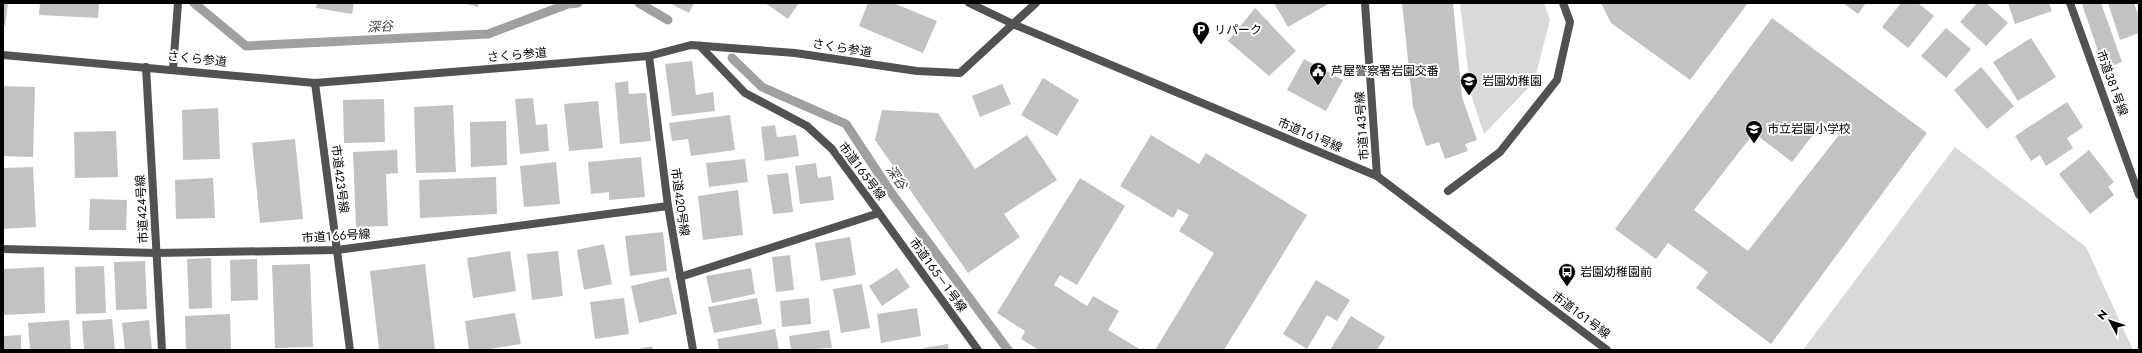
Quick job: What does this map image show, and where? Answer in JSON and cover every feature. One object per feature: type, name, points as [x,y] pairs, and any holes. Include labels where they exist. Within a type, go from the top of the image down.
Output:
[{"type":"street","points":[[173,69],[178,3]]},
{"type":"street","name":"市道１６１号線","points":[[969,3],[1013,24],[1377,176],[1607,350]]},
{"type":"street","name":"さくら参道","points":[[3,55],[173,69],[316,83],[649,56],[691,45],[795,53],[917,71],[960,73],[1036,3]]},
{"type":"street","name":"市道１４３号線","points":[[1365,3],[1377,176]]},
{"type":"street","points":[[1448,191],[1500,152],[1557,80],[1570,22],[1563,3]]},
{"type":"street","name":"市道３８１号線","points":[[2070,3],[2139,194]]},
{"type":"street","name":"市道１６５号線","points":[[680,277],[879,213],[832,149],[807,126],[745,93],[700,46]]},
{"type":"street","name":"市道４２０号線","points":[[649,56],[668,206],[694,350]]},
{"type":"street","name":"市道４２４号線","points":[[146,67],[162,350]]},
{"type":"street","name":"市道４２３号線","points":[[316,83],[350,350]]},
{"type":"street","name":"市道１６６号線","points":[[3,249],[156,253],[337,250],[668,206]]},
{"type":"street","name":"市道１６５－１号線","points":[[879,213],[978,350]]},
{"type":"shaded area","points":[[1460,3],[1544,3],[1550,20],[1534,82],[1484,134],[1471,94]]},
{"type":"shaded area","points":[[1955,147],[2086,247],[2133,350],[1803,350]]},
{"type":"building","points":[[3,3],[8,3],[5,26],[3,26]]},
{"type":"building","points":[[40,3],[99,3],[98,18],[39,15]]},
{"type":"building","points":[[317,3],[354,3],[352,14],[316,8]]},
{"type":"building","points":[[464,3],[479,3],[478,7]]},
{"type":"building","points":[[669,3],[694,3],[689,13]]},
{"type":"building","points":[[765,3],[799,3],[788,19]]},
{"type":"building","points":[[868,3],[893,3],[937,21],[923,53],[859,26]]},
{"type":"building","points":[[1274,3],[1330,3],[1288,27]]},
{"type":"building","points":[[1402,3],[1453,3],[1462,97],[1477,140],[1465,144],[1468,151],[1445,159],[1439,142],[1426,146],[1413,107]]},
{"type":"building","points":[[1601,3],[1748,3],[1690,80],[1611,23]]},
{"type":"building","points":[[1843,3],[1866,3],[1858,14]]},
{"type":"building","points":[[1901,3],[1918,3],[1934,16],[1908,48],[1882,27]]},
{"type":"building","points":[[1977,3],[1986,3],[2008,23],[1986,46],[1960,22]]},
{"type":"building","points":[[2008,3],[2049,3],[2052,11],[2015,24]]},
{"type":"building","points":[[2101,3],[2122,62],[2104,69],[2082,4]]},
{"type":"building","points":[[2108,3],[2134,3],[2139,17],[2139,33],[2120,40]]},
{"type":"building","points":[[1255,8],[1296,51],[1269,76],[1228,41]]},
{"type":"building","points":[[1772,18],[1927,133],[1771,344],[1696,288],[1708,272],[1668,243],[1656,259],[1615,229]],"holes":[[[1823,122],[1839,135],[1748,251],[1694,210],[1754,133],[1792,162]]]},
{"type":"building","points":[[1946,28],[1971,49],[1946,78],[1921,56]]},
{"type":"building","points":[[2031,38],[2056,77],[2018,101],[1993,62]]},
{"type":"building","points":[[1304,59],[1343,80],[1326,111],[1287,90]]},
{"type":"building","points":[[692,61],[696,95],[713,92],[715,111],[672,116],[665,64]]},
{"type":"building","points":[[1981,67],[2014,106],[1987,129],[1954,90]]},
{"type":"building","points":[[1043,78],[1079,100],[1057,136],[1021,115]]},
{"type":"building","points":[[628,81],[629,94],[646,93],[651,141],[620,144],[615,83]]},
{"type":"building","points":[[1002,84],[1011,104],[980,117],[972,96]]},
{"type":"building","points":[[3,86],[35,87],[33,157],[3,156]]},
{"type":"building","points":[[533,98],[536,125],[547,124],[549,151],[520,154],[515,99]]},
{"type":"building","points":[[384,99],[385,142],[344,143],[343,100]]},
{"type":"building","points":[[598,101],[603,148],[569,151],[564,104]]},
{"type":"building","points":[[2067,102],[2083,127],[2067,138],[2073,148],[2046,166],[2040,155],[2031,161],[2015,136]]},
{"type":"building","points":[[453,105],[456,172],[416,173],[414,107]]},
{"type":"building","points":[[218,108],[220,159],[183,160],[182,110]]},
{"type":"building","points":[[882,110],[938,113],[975,169],[1027,135],[1057,180],[1004,214],[1020,237],[968,273],[875,140]]},
{"type":"building","points":[[730,115],[735,150],[691,156],[688,139],[672,141],[669,123]]},
{"type":"building","points":[[506,121],[507,165],[471,167],[470,122]]},
{"type":"building","points":[[775,125],[777,137],[796,135],[799,156],[765,161],[761,127]]},
{"type":"building","points":[[116,131],[118,177],[75,178],[74,132]]},
{"type":"building","points":[[1151,135],[1199,164],[1206,153],[1307,215],[1224,350],[1155,350],[1214,253],[1179,231],[1189,215],[1178,209],[1173,218],[1120,186]]},
{"type":"building","points":[[295,139],[303,219],[260,223],[252,143]]},
{"type":"building","points":[[397,150],[398,173],[386,174],[388,226],[356,227],[353,152]]},
{"type":"building","points":[[2089,150],[2114,182],[2108,187],[2114,195],[2090,214],[2059,174]]},
{"type":"building","points":[[641,157],[645,197],[609,200],[609,192],[591,194],[588,162]]},
{"type":"building","points":[[745,159],[748,182],[709,187],[706,163]]},
{"type":"building","points":[[556,162],[560,204],[524,207],[520,166]]},
{"type":"building","points":[[816,163],[818,178],[831,176],[834,200],[800,204],[795,166]]},
{"type":"building","points":[[33,167],[36,227],[3,229],[3,168]]},
{"type":"building","points":[[788,173],[793,212],[773,214],[767,175]]},
{"type":"building","points":[[496,177],[497,214],[420,218],[419,180]]},
{"type":"building","points":[[213,178],[215,218],[176,219],[175,180]]},
{"type":"building","points":[[1080,178],[1125,206],[1077,285],[1060,275],[1054,285],[1087,306],[1093,296],[1119,311],[1108,330],[1141,350],[1039,350],[1021,339],[1025,331],[997,313]]},
{"type":"building","points":[[738,190],[743,235],[703,240],[698,196]]},
{"type":"building","points":[[90,199],[127,200],[126,230],[89,230]]},
{"type":"building","points":[[663,232],[667,271],[630,276],[625,236]]},
{"type":"building","points":[[850,237],[856,275],[821,281],[815,243]]},
{"type":"building","points":[[604,244],[612,284],[584,290],[577,250]]},
{"type":"building","points":[[510,251],[516,291],[473,298],[467,258]]},
{"type":"building","points":[[558,251],[563,296],[532,300],[527,254]]},
{"type":"building","points":[[790,255],[794,290],[776,292],[772,257]]},
{"type":"building","points":[[211,258],[212,308],[189,309],[187,259]]},
{"type":"building","points":[[257,259],[258,300],[231,301],[230,260]]},
{"type":"building","points":[[145,261],[147,309],[116,310],[114,262]]},
{"type":"building","points":[[310,264],[313,347],[275,348],[272,265]]},
{"type":"building","points":[[425,264],[435,350],[379,350],[370,271]]},
{"type":"building","points":[[104,266],[106,313],[76,314],[75,267]]},
{"type":"building","points":[[44,267],[45,313],[3,315],[3,269]]},
{"type":"building","points":[[751,268],[755,294],[712,303],[706,276]]},
{"type":"building","points":[[897,268],[910,287],[882,306],[869,286]]},
{"type":"building","points":[[669,277],[677,314],[639,323],[631,286]]},
{"type":"building","points":[[1316,280],[1350,300],[1337,321],[1327,315],[1307,349],[1283,334]]},
{"type":"building","points":[[862,284],[870,328],[841,333],[833,289]]},
{"type":"building","points":[[624,298],[629,334],[595,339],[590,302]]},
{"type":"building","points":[[757,298],[762,324],[714,333],[708,307]]},
{"type":"building","points":[[809,298],[811,324],[782,327],[780,301]]},
{"type":"building","points":[[917,308],[921,336],[881,343],[877,314]]},
{"type":"building","points":[[515,313],[521,344],[483,350],[469,350],[465,321]]},
{"type":"building","points":[[230,314],[231,350],[186,350],[185,316]]},
{"type":"building","points":[[1351,316],[1385,337],[1377,350],[1330,350]]},
{"type":"building","points":[[112,319],[115,350],[84,350],[82,321]]},
{"type":"building","points":[[69,320],[71,350],[30,350],[28,323]]},
{"type":"building","points":[[149,320],[152,350],[125,350],[122,323]]},
{"type":"building","points":[[775,329],[779,350],[719,350],[717,339]]},
{"type":"building","points":[[829,330],[832,348],[791,350],[789,336]]},
{"type":"building","points":[[21,335],[21,350],[3,350],[3,336]]},
{"type":"building","points":[[948,344],[948,350],[924,350],[923,348]]},
{"type":"building","points":[[652,346],[653,350],[638,350],[638,349]]},
{"type":"waterway","name":"深谷","points":[[194,3],[246,46],[488,34],[568,4],[578,3]]},
{"type":"waterway","name":"深谷","points":[[639,3],[668,20]]},
{"type":"waterway","name":"深谷","points":[[732,58],[762,87],[846,124],[890,191],[1008,350]]},
{"type":"place","name":"リパーク","points":[[1201,45]]},
{"type":"place","name":"芦屋警察署岩園交番","points":[[1318,86]]},
{"type":"place","name":"岩園幼稚園","points":[[1469,96]]},
{"type":"place","name":"市立岩園小学校","points":[[1754,144]]},
{"type":"place","name":"岩園幼稚園前","points":[[1567,287]]}]
